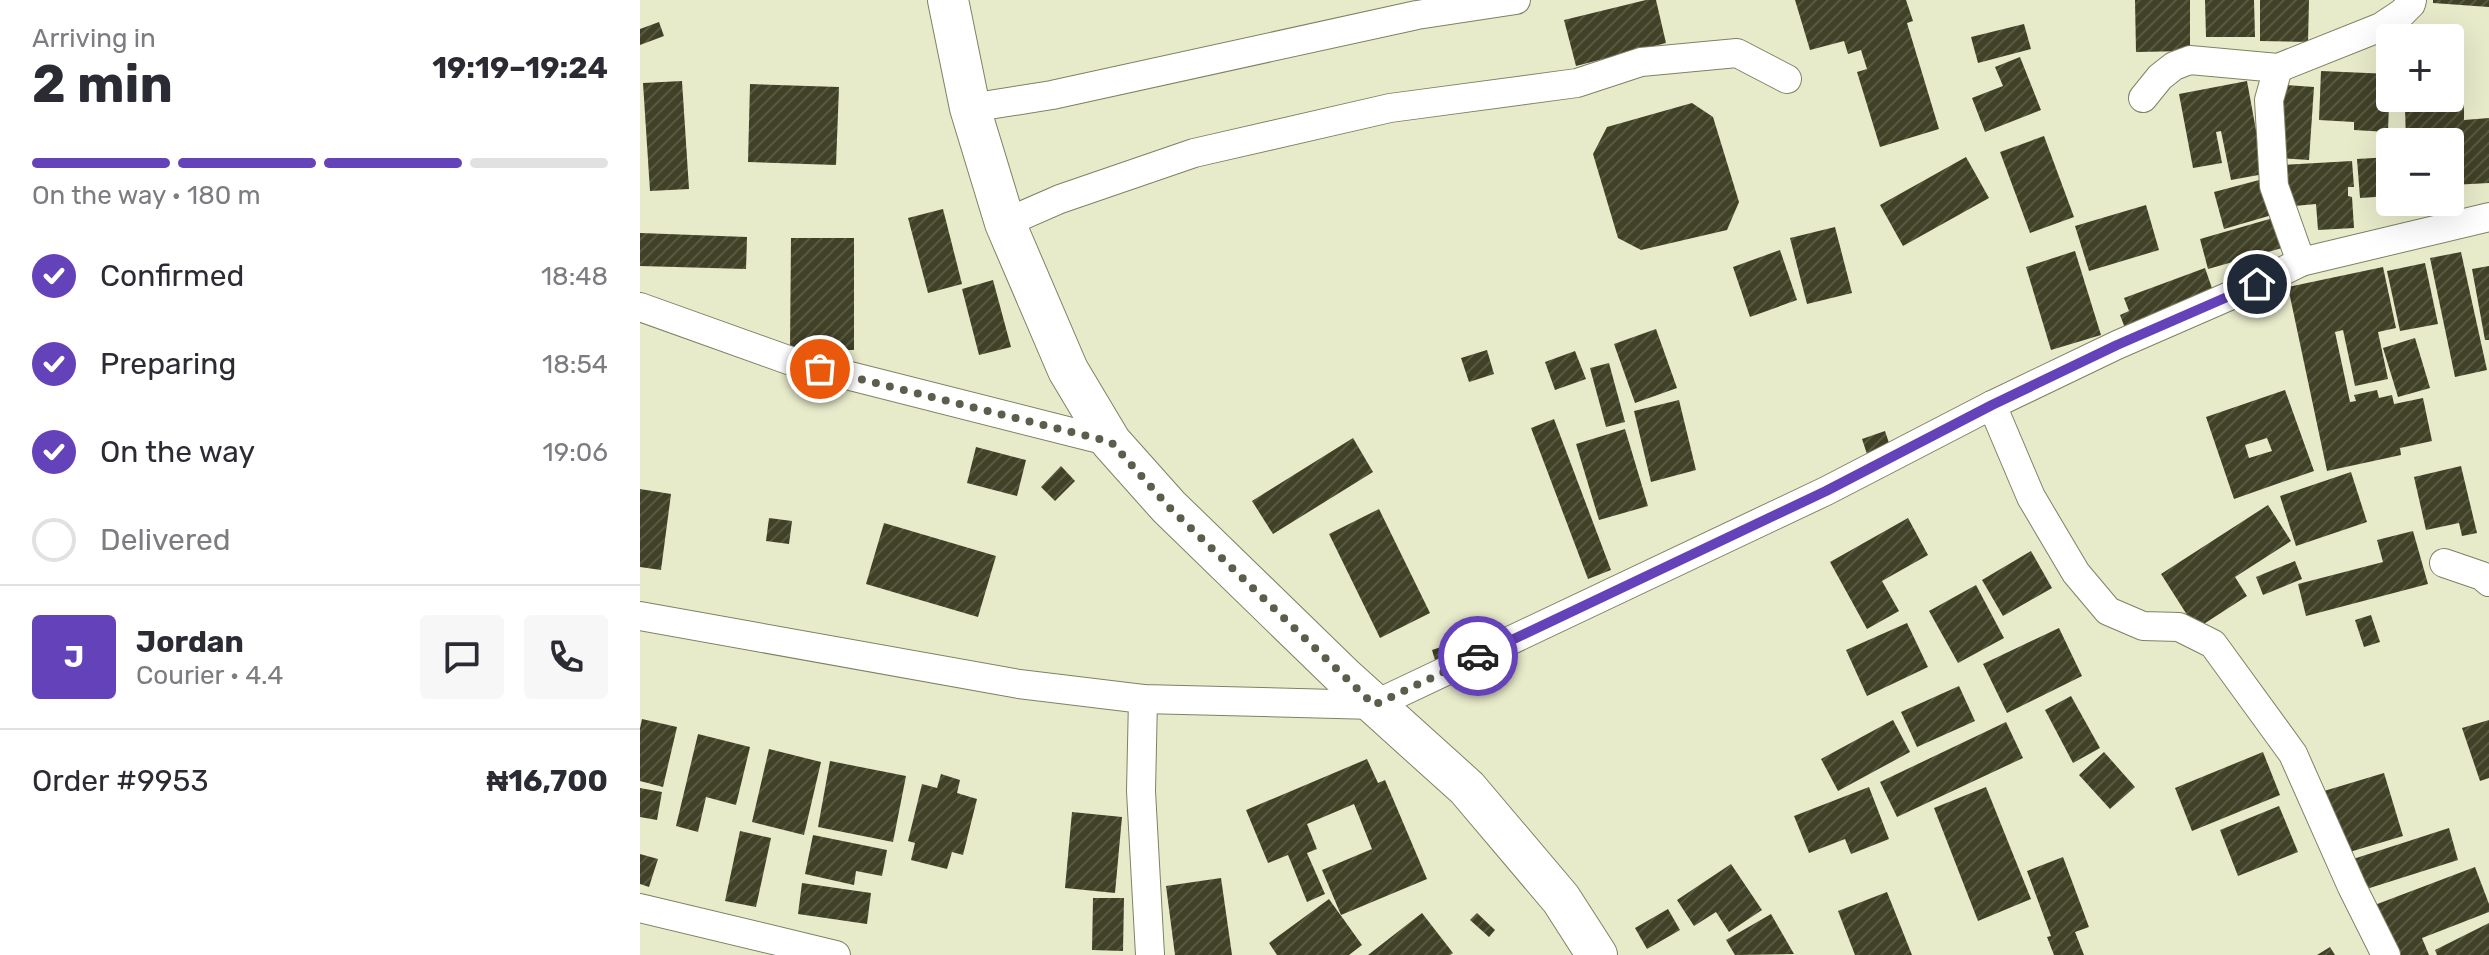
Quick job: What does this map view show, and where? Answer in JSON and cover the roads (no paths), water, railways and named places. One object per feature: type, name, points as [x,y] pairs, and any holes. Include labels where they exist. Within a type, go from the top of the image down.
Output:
[{"type":"main road","points":[[948,0],[970,108],[1005,223],[1068,370],[1111,442],[1169,507],[1374,705],[1467,788],[1561,899],[1597,955]]},
{"type":"street","points":[[970,108],[1052,95],[1417,15],[1516,0]]},
{"type":"street","points":[[2143,98],[2160,77],[2174,66],[2190,60],[2278,68],[2381,27],[2402,13],[2412,0]]},
{"type":"street","points":[[1005,223],[1060,199],[1194,153],[1390,108],[1577,83],[1641,62],[1737,53],[1787,79]]},
{"type":"street","points":[[2278,68],[2269,100],[2274,186],[2301,262]]},
{"type":"street","points":[[640,616],[1019,684],[1143,699],[1374,705],[1826,491],[1992,405],[2117,345],[2301,262],[2489,217]]},
{"type":"street","points":[[640,307],[791,361],[1111,442]]},
{"type":"street","points":[[1992,405],[2031,497],[2076,573],[2108,611],[2143,626],[2179,627],[2213,644],[2293,754],[2386,955]]},
{"type":"street","points":[[2444,563],[2482,576],[2489,582]]},
{"type":"street","points":[[1143,699],[1141,791],[1150,955]]},
{"type":"street","points":[[640,908],[836,955]]}]
